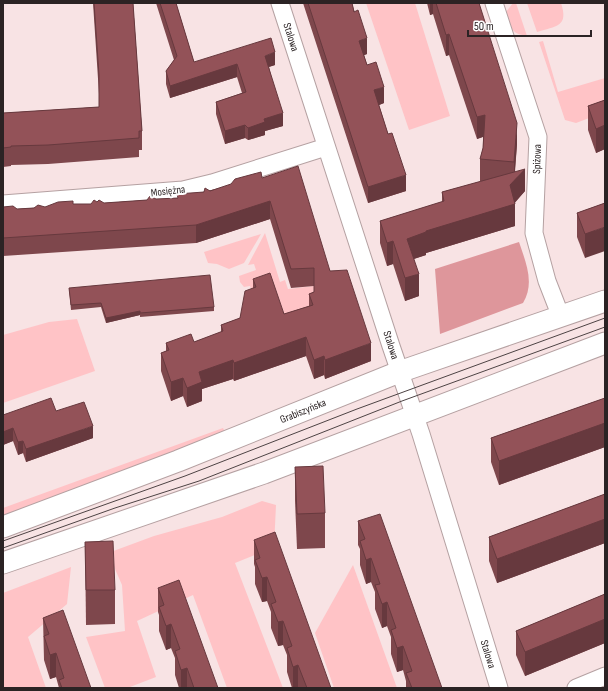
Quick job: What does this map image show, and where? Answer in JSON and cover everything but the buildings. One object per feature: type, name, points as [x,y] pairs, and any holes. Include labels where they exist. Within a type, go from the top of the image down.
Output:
[{"type":"main road","name":"Grabiszyńska","points":[[3,526],[178,461],[399,372],[605,301]]},
{"type":"main road","points":[[3,563],[264,473],[605,343]]},
{"type":"street","name":"Stalowa","points":[[280,3],[399,372],[415,416],[498,688]]},
{"type":"street","name":"Spiżowa","points":[[494,3],[538,137],[534,233],[547,281],[561,317]]},
{"type":"street","name":"Mosiężna","points":[[3,204],[183,190],[212,183],[326,148]]},
{"type":"street","points":[[576,688],[605,676]]},
{"type":"shaded area","points":[[366,3],[415,3],[450,116],[409,130]]},
{"type":"shaded area","points":[[513,3],[516,3],[527,36],[517,33],[510,25],[506,12]]},
{"type":"shaded area","points":[[527,3],[561,3],[563,11],[562,21],[555,27],[537,32]]},
{"type":"shaded area","points":[[543,41],[558,92],[605,78],[605,112],[576,123],[565,120],[539,42]]},
{"type":"shaded area","points":[[265,233],[280,282],[285,280],[288,289],[314,286],[320,309],[285,334],[253,297],[250,286],[244,287],[240,282],[239,276],[256,270],[254,264],[248,265]]},
{"type":"shaded area","points":[[261,234],[244,263],[229,269],[217,264],[208,263],[204,252]]},
{"type":"shaded area","points":[[519,242],[527,265],[529,280],[527,295],[523,303],[440,334],[435,269]]},
{"type":"shaded area","points":[[77,319],[95,371],[3,403],[3,335],[49,322]]},
{"type":"shaded area","points":[[223,428],[225,432],[135,468],[3,516],[3,508]]},
{"type":"shaded area","points":[[262,501],[276,505],[274,547],[235,563],[283,688],[227,688],[193,595],[137,621],[156,677],[130,687],[131,688],[105,688],[86,637],[125,631],[122,585],[108,553],[154,536],[222,517]]},
{"type":"shaded area","points":[[353,565],[397,688],[334,688],[315,633]]},
{"type":"shaded area","points":[[71,567],[67,604],[28,637],[46,688],[3,688],[3,593]]},
{"type":"tram line","points":[[3,541],[185,476],[357,409],[605,318]]},
{"type":"tram line","points":[[3,548],[115,508],[199,481],[402,401],[605,327]]}]
